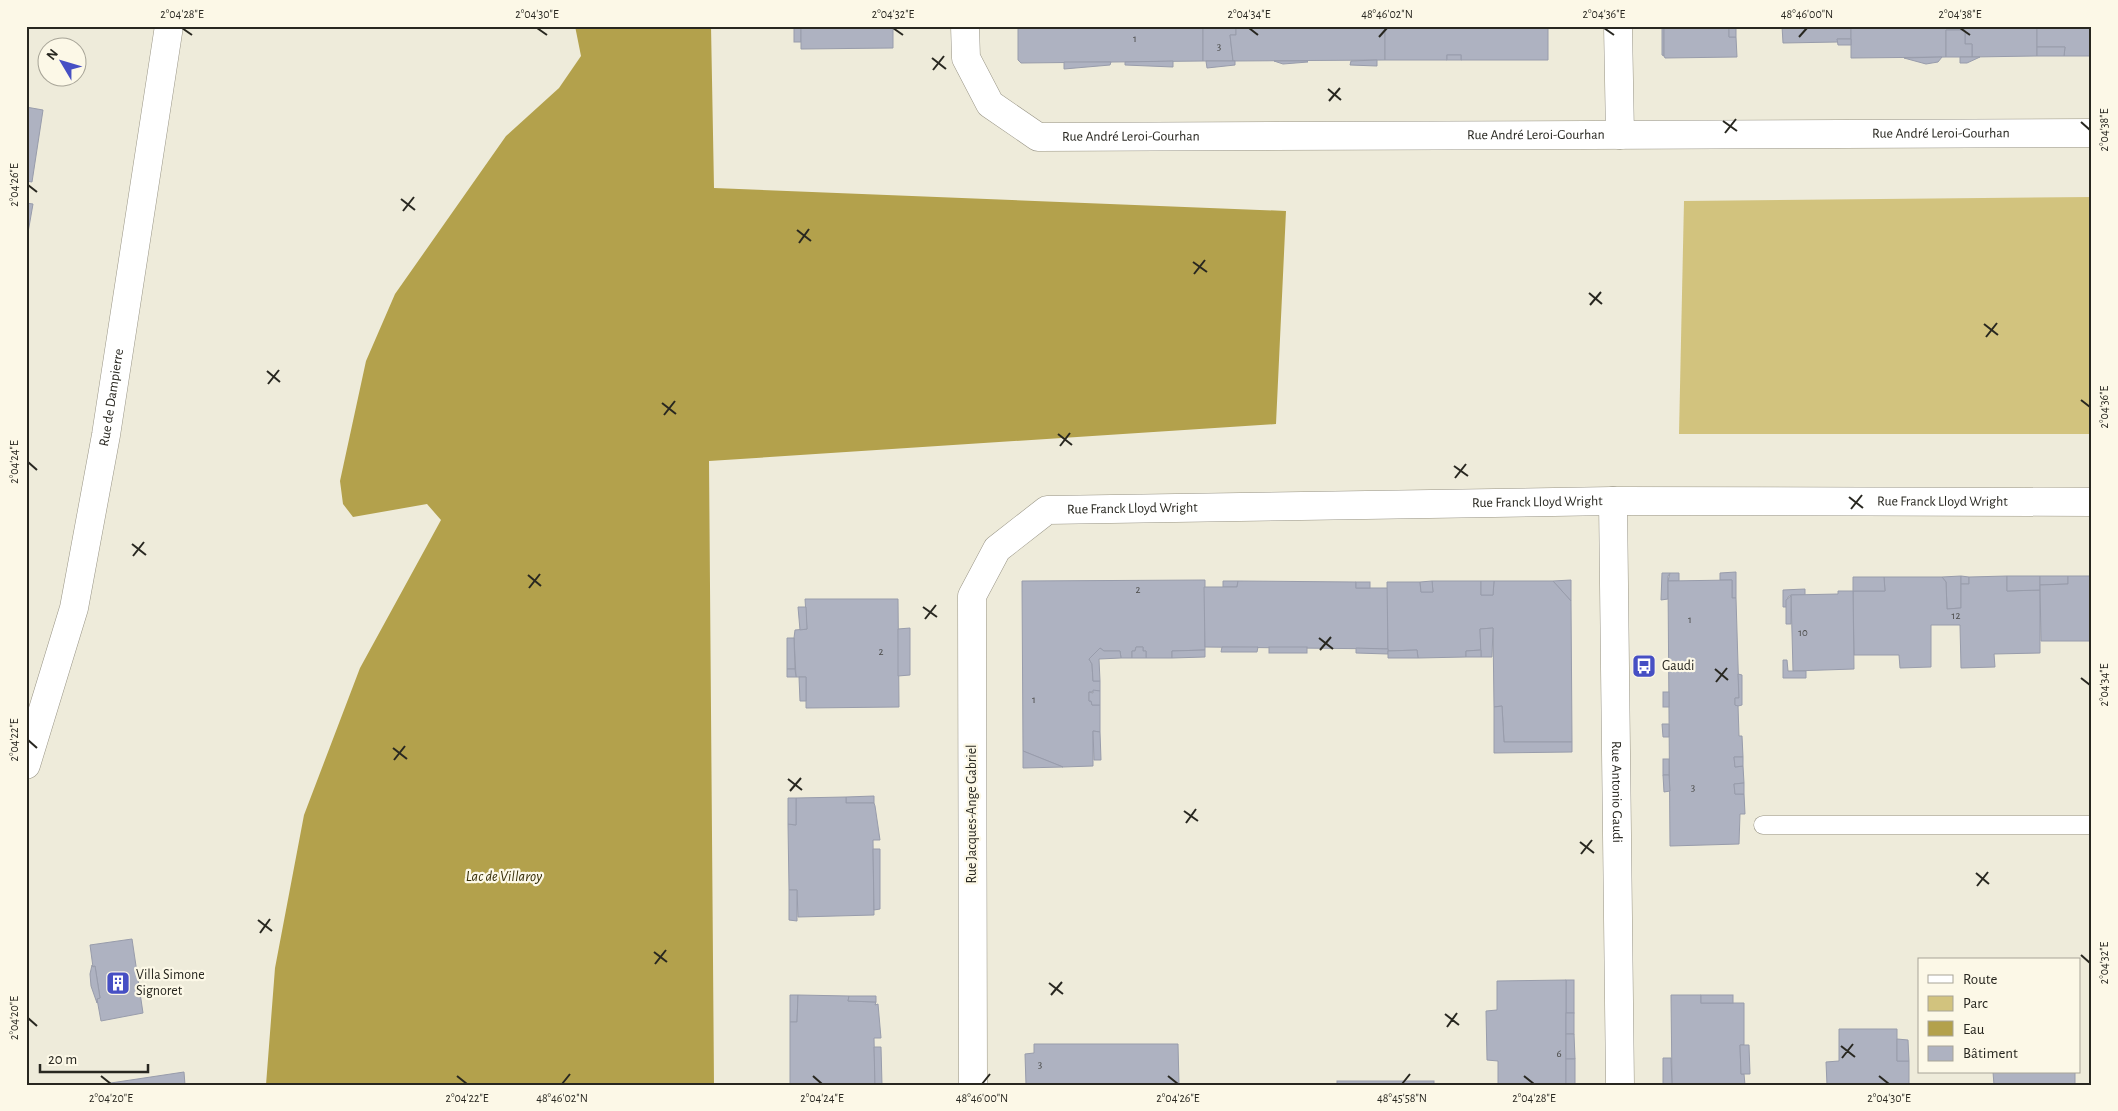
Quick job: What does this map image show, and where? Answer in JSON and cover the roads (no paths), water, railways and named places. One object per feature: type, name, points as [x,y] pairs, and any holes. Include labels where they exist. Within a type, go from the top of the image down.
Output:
[{"type":"street","name":"Rue de Dampierre","points":[[26,764],[74,608],[106,435],[168,26]]},
{"type":"street","name":"Rue André Leroi-Gourhan","points":[[965,26],[966,58],[990,104],[1038,137],[2092,133]]},
{"type":"street","points":[[1618,26],[1620,134]]},
{"type":"street","name":"Rue Franck Lloyd Wright","points":[[996,549],[1047,510],[1613,501],[2092,502]]},
{"type":"street","name":"Rue Antonio Gaudi","points":[[1613,501],[1620,1085]]},
{"type":"street","name":"Rue Jacques-Ange Gabriel","points":[[973,1085],[972,596],[996,549]]},
{"type":"lane","points":[[1763,825],[2092,824]]},
{"type":"water","name":"Lac de Villaroy","points":[[575,26],[711,26],[714,188],[1286,211],[1276,424],[709,461],[714,1085],[266,1085],[275,968],[304,815],[360,668],[441,520],[427,504],[353,517],[343,504],[340,481],[366,361],[395,294],[506,136],[559,88],[581,56]]},
{"type":"place","name":"Gaudi","points":[[1644,666]]},
{"type":"place","name":"Villa Simone Signoret","points":[[118,983]]}]
